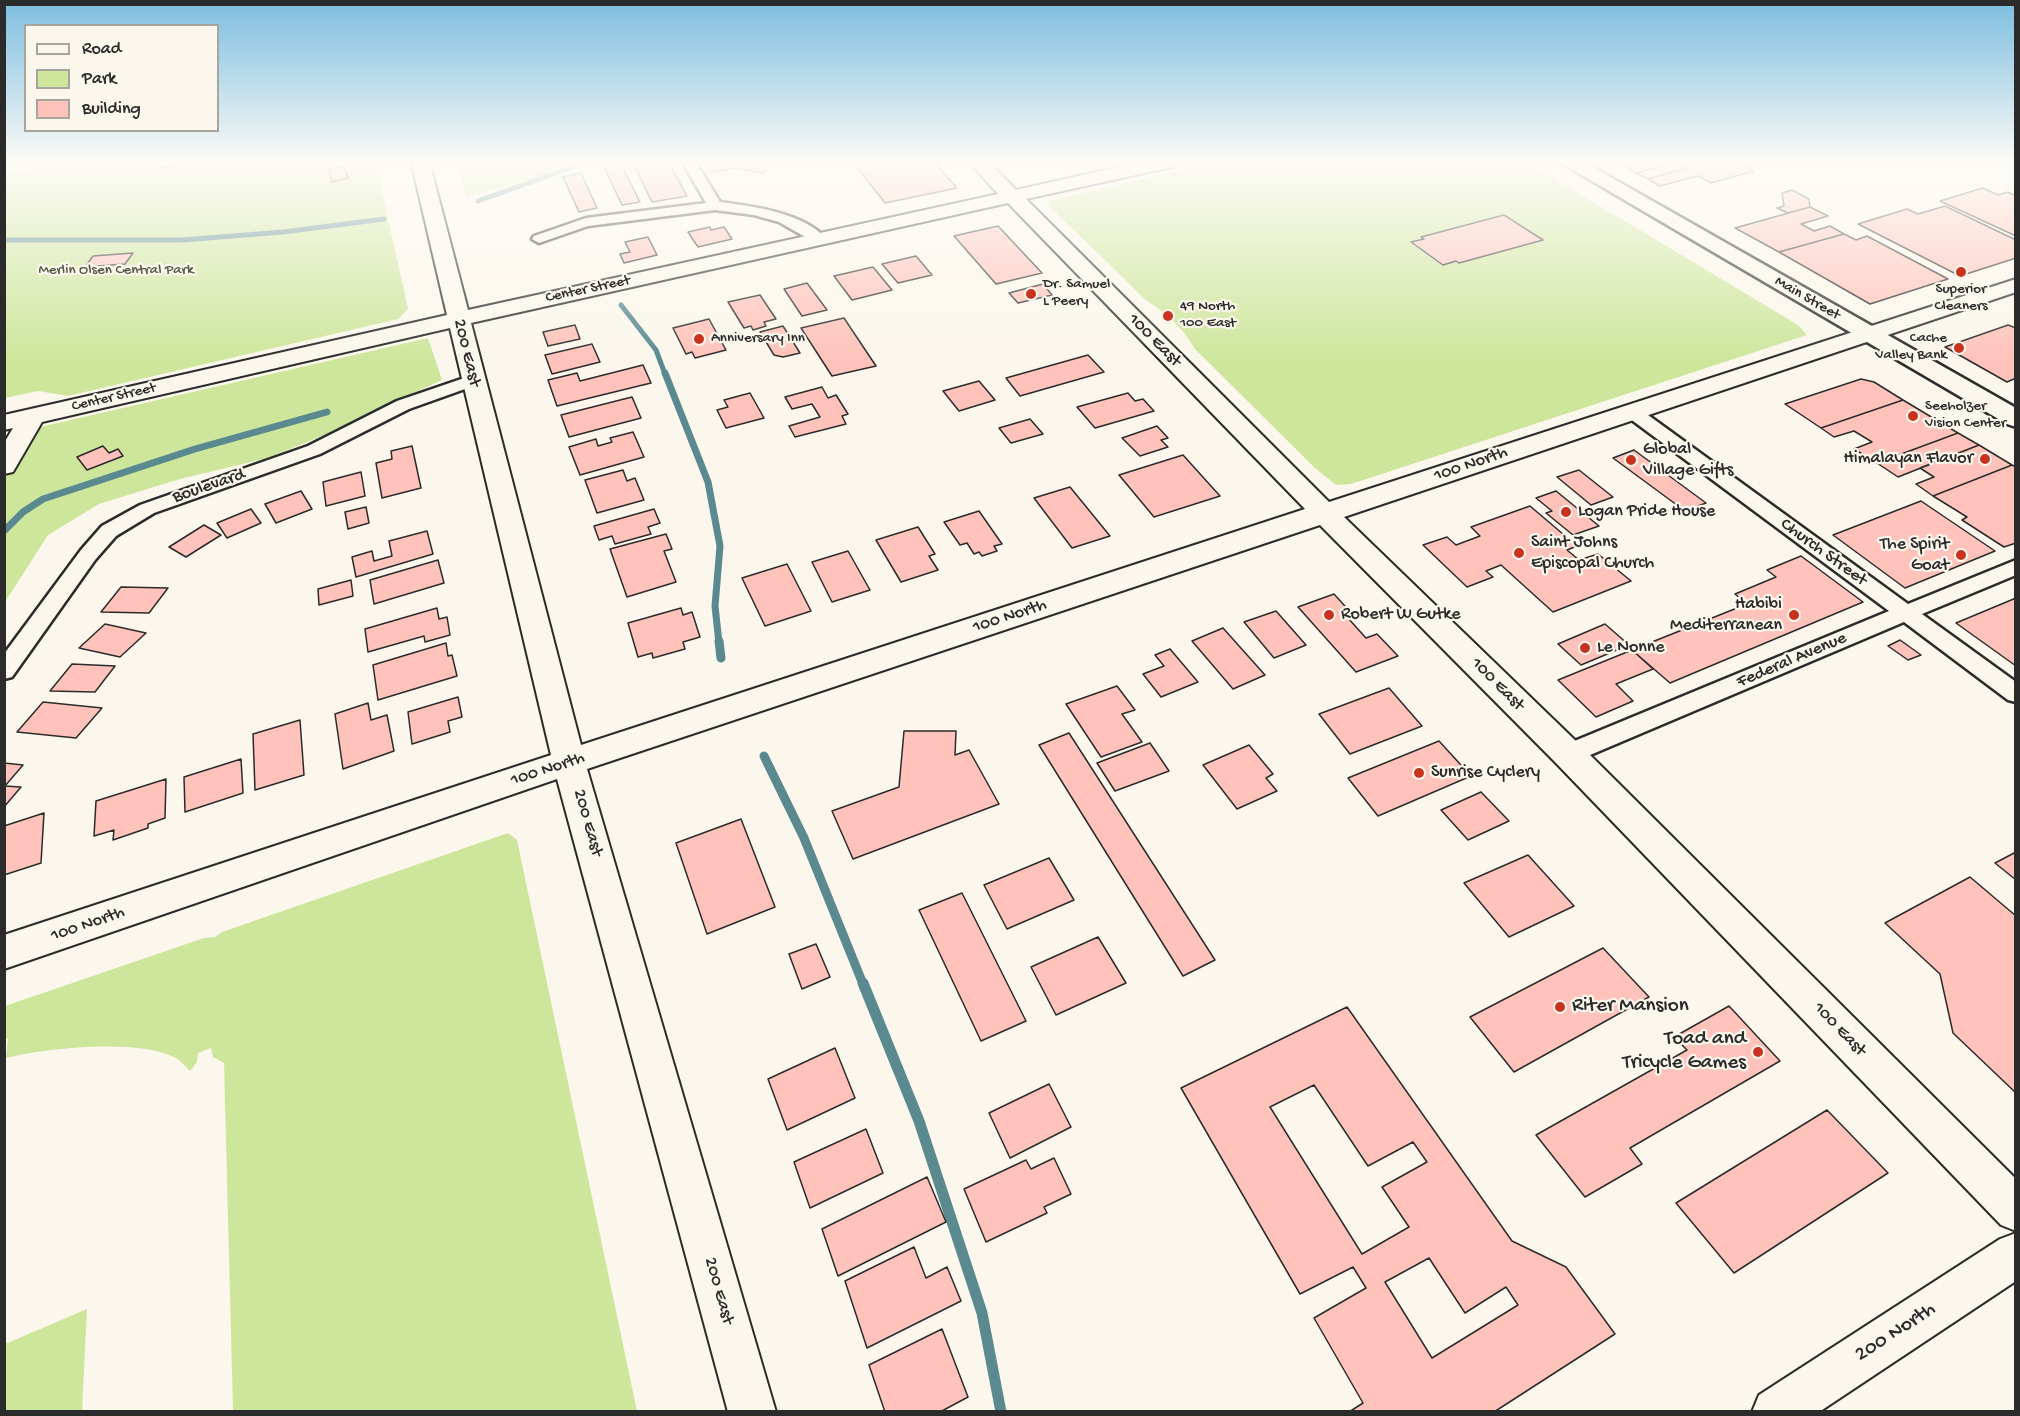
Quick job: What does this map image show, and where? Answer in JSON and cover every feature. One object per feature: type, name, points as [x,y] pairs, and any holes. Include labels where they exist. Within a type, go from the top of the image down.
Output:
[{"type":"highway","name":"Main Street","points":[[1682,227],[2016,419]]},
{"type":"street","name":"200 East","points":[[436,227],[568,763],[752,1412]]},
{"type":"street","points":[[539,239],[572,227]]},
{"type":"street","points":[[798,227],[819,239]]},
{"type":"street","name":"Center Street","points":[[4,423],[874,227]]},
{"type":"street","name":"100 East","points":[[1042,227],[1325,514],[1568,754],[2016,1210]]},
{"type":"street","name":"100 North","points":[[4,952],[568,763],[1325,514],[1865,332],[2016,285]]},
{"type":"street","name":"Boulevard","points":[[4,671],[88,555],[109,531],[147,509],[314,450],[404,405],[473,380]]},
{"type":"street","name":"Church Street","points":[[1632,411],[2016,694]]},
{"type":"street","points":[[4,466],[32,417]]},
{"type":"street","name":"Federal Avenue","points":[[1568,754],[2016,567]]},
{"type":"street","name":"200 North","points":[[1776,1412],[2016,1255]]},
{"type":"green space","name":"Merlin Olsen Central Park","points":[[4,227],[390,227],[408,309],[398,319],[68,396],[38,391],[5,398]]},
{"type":"green space","points":[[1071,227],[1635,227],[1798,325],[1807,335],[1351,484],[1336,485],[1315,468],[1195,349],[1174,322],[1146,300]]},
{"type":"green space","points":[[428,338],[442,380],[359,418],[359,421],[268,458],[180,479],[99,504],[48,535],[5,602],[5,435]]},
{"type":"green space","points":[[508,833],[517,840],[637,1411],[233,1411],[224,1063],[213,1057],[211,1048],[198,1053],[197,1062],[190,1071],[176,1058],[139,1048],[68,1048],[6,1058],[8,1038],[5,1039],[5,1006],[204,938],[215,937],[222,932]]},
{"type":"green space","points":[[87,1309],[82,1411],[5,1411],[5,1344]]},
{"type":"building","points":[[710,227],[711,230],[724,227],[732,239],[698,247],[688,232]]},
{"type":"building","points":[[999,227],[1042,273],[996,284],[954,236]]},
{"type":"building","points":[[1458,227],[1523,227],[1543,240],[1459,263],[1456,261],[1443,265],[1411,242],[1424,239],[1421,237]]},
{"type":"building","points":[[1807,227],[1814,231],[1832,227],[1844,234],[1779,252],[1735,228]]},
{"type":"building","points":[[1864,227],[1989,227],[2016,240],[2016,258],[1960,276]]},
{"type":"building","points":[[1997,227],[2016,227],[2016,236]]},
{"type":"building","points":[[1844,234],[1856,240],[1867,236],[1948,279],[1870,304],[1779,252]]},
{"type":"building","points":[[648,237],[657,255],[624,263],[620,254],[630,252],[625,242]]},
{"type":"building","points":[[133,253],[125,264],[85,267],[93,256]]},
{"type":"building","points":[[916,256],[932,275],[898,283],[882,264]]},
{"type":"building","points":[[873,267],[892,290],[852,300],[834,276]]},
{"type":"building","points":[[807,283],[827,310],[802,316],[784,289]]},
{"type":"building","name":"Dr. Samuel L Peery","points":[[1043,284],[1052,295],[1018,303],[1009,293]]},
{"type":"building","points":[[760,295],[776,319],[764,322],[766,326],[753,330],[751,326],[744,328],[728,302]]},
{"type":"building","points":[[844,318],[876,366],[832,376],[801,328]]},
{"type":"building","name":"Anniversary Inn","points":[[709,319],[726,350],[695,358],[692,352],[686,354],[673,328]]},
{"type":"building","points":[[575,325],[580,339],[548,346],[543,332]]},
{"type":"building","points":[[2008,325],[2016,328],[2016,378],[2007,382],[1945,347]]},
{"type":"building","points":[[783,326],[800,353],[783,357],[774,355],[760,332]]},
{"type":"building","points":[[592,344],[600,362],[552,374],[545,355]]},
{"type":"building","points":[[1088,355],[1104,372],[1020,396],[1006,378]]},
{"type":"building","points":[[643,365],[651,383],[557,406],[548,380],[577,373],[580,381]]},
{"type":"building","points":[[1861,379],[1874,382],[1903,400],[1821,428],[1785,404]]},
{"type":"building","points":[[979,381],[995,400],[959,411],[943,391]]},
{"type":"building","points":[[822,387],[828,398],[836,395],[848,414],[842,416],[846,424],[795,437],[789,426],[820,417],[812,404],[792,409],[785,397]]},
{"type":"building","points":[[750,393],[764,418],[726,428],[717,410],[728,407],[724,400]]},
{"type":"building","points":[[1128,393],[1135,401],[1143,399],[1154,411],[1095,428],[1077,407]]},
{"type":"building","points":[[632,397],[641,418],[569,437],[561,415]]},
{"type":"building","points":[[1903,400],[1958,433],[1877,463],[1854,449],[1872,442],[1854,431],[1834,437],[1821,428]]},
{"type":"building","points":[[1030,419],[1043,434],[1011,443],[999,428]]},
{"type":"building","points":[[1157,426],[1168,438],[1161,440],[1168,447],[1140,456],[1122,438]]},
{"type":"building","points":[[633,432],[644,457],[580,475],[569,447],[596,439],[598,446],[612,442],[610,438]]},
{"type":"building","points":[[1958,433],[1979,445],[1898,477],[1877,463]]},
{"type":"building","points":[[1979,445],[2012,465],[1933,496],[1916,484],[1934,477],[1920,468]]},
{"type":"building","points":[[103,446],[109,453],[118,449],[123,456],[87,470],[77,457]]},
{"type":"building","points":[[412,446],[421,488],[382,498],[376,463],[392,459],[391,451]]},
{"type":"building","points":[[1634,450],[1706,503],[1685,511],[1613,458]]},
{"type":"building","points":[[1183,455],[1220,496],[1154,517],[1119,475]]},
{"type":"building","points":[[2012,465],[2016,467],[2016,543],[2004,547],[1962,520],[1967,517],[1933,496]]},
{"type":"building","points":[[623,470],[627,481],[635,478],[644,500],[597,513],[585,480]]},
{"type":"building","points":[[1579,470],[1613,497],[1591,505],[1557,477]]},
{"type":"building","points":[[361,472],[365,496],[326,506],[323,482]]},
{"type":"building","points":[[1070,487],[1110,536],[1072,548],[1034,498]]},
{"type":"building","points":[[301,491],[312,509],[276,523],[265,504]]},
{"type":"building","name":"Logan Pride House","points":[[1556,491],[1599,526],[1573,535],[1546,513],[1552,511],[1536,498]]},
{"type":"building","points":[[1921,501],[1995,551],[1905,588],[1833,535]]},
{"type":"building","points":[[1530,506],[1577,546],[1567,550],[1579,560],[1598,554],[1631,581],[1553,612],[1501,565],[1486,571],[1493,577],[1467,587],[1423,545],[1447,537],[1456,545],[1480,536],[1471,527]]},
{"type":"building","points":[[366,507],[369,523],[348,529],[345,512]]},
{"type":"building","points":[[251,509],[261,523],[227,538],[217,523]]},
{"type":"building","points":[[654,509],[660,523],[648,527],[651,534],[615,544],[612,536],[599,540],[594,526]]},
{"type":"building","points":[[979,511],[1002,544],[994,546],[997,551],[982,556],[979,552],[974,554],[967,543],[960,545],[944,522]]},
{"type":"building","points":[[204,525],[221,535],[186,557],[169,547]]},
{"type":"building","points":[[918,527],[935,554],[929,556],[938,570],[901,582],[876,540]]},
{"type":"building","points":[[427,531],[433,554],[356,577],[352,557],[372,551],[374,561],[392,556],[389,541]]},
{"type":"building","points":[[666,534],[672,549],[664,551],[676,582],[627,597],[610,549]]},
{"type":"building","points":[[848,551],[870,590],[832,602],[812,562]]},
{"type":"building","points":[[1801,556],[1863,602],[1670,683],[1632,650],[1747,604],[1735,594],[1776,577],[1767,570]]},
{"type":"building","points":[[438,560],[444,583],[374,604],[370,580]]},
{"type":"building","points":[[787,564],[811,611],[765,626],[742,578]]},
{"type":"building","points":[[351,580],[353,596],[319,605],[318,589]]},
{"type":"building","points":[[121,587],[168,588],[149,613],[101,612]]},
{"type":"building","points":[[1334,594],[1353,615],[1347,617],[1366,638],[1377,634],[1398,656],[1356,672],[1298,607]]},
{"type":"building","points":[[2016,598],[2016,666],[1956,623]]},
{"type":"building","points":[[437,608],[439,619],[447,617],[450,635],[425,642],[424,636],[368,652],[365,629]]},
{"type":"building","points":[[681,608],[683,615],[692,612],[700,637],[683,642],[685,649],[653,658],[652,653],[638,657],[628,623]]},
{"type":"building","points":[[1276,611],[1306,645],[1274,658],[1244,622]]},
{"type":"building","points":[[105,624],[146,633],[120,657],[79,648]]},
{"type":"building","points":[[1605,624],[1629,645],[1581,665],[1558,644]]},
{"type":"building","points":[[1223,628],[1265,675],[1233,689],[1192,641]]},
{"type":"building","points":[[1900,640],[1921,655],[1908,660],[1888,646]]},
{"type":"building","points":[[446,643],[448,656],[452,655],[457,676],[378,700],[373,665]]},
{"type":"building","points":[[1170,649],[1198,682],[1161,697],[1143,674],[1164,666],[1155,655]]},
{"type":"building","points":[[1632,650],[1653,669],[1616,684],[1633,701],[1596,717],[1558,680]]},
{"type":"building","points":[[72,664],[115,666],[95,692],[50,691]]},
{"type":"building","points":[[1117,686],[1135,710],[1122,714],[1142,742],[1101,757],[1066,704]]},
{"type":"building","points":[[1389,688],[1422,726],[1350,754],[1319,714]]},
{"type":"building","points":[[458,697],[462,717],[448,721],[450,732],[412,744],[408,712]]},
{"type":"building","points":[[43,702],[102,708],[76,738],[17,732]]},
{"type":"building","points":[[368,703],[371,720],[387,715],[394,751],[343,769],[335,714]]},
{"type":"building","points":[[300,720],[304,775],[255,790],[253,734]]},
{"type":"building","points":[[904,731],[956,731],[955,755],[969,750],[999,804],[853,859],[832,811],[899,787]]},
{"type":"building","points":[[1069,733],[1215,960],[1183,976],[1039,745]]},
{"type":"building","points":[[1439,741],[1471,776],[1378,816],[1348,778]]},
{"type":"building","points":[[1150,743],[1169,771],[1115,791],[1097,763]]},
{"type":"building","points":[[1249,745],[1273,774],[1266,778],[1277,791],[1237,809],[1203,765]]},
{"type":"building","points":[[241,759],[243,793],[185,812],[184,777]]},
{"type":"building","points":[[4,763],[23,765],[5,786],[21,787],[4,807]]},
{"type":"building","points":[[166,779],[165,818],[148,824],[148,828],[113,840],[114,830],[94,836],[96,801]]},
{"type":"building","points":[[1481,792],[1509,821],[1468,840],[1441,810]]},
{"type":"building","points":[[44,813],[41,863],[4,875],[4,826]]},
{"type":"building","points":[[741,819],[775,907],[707,934],[676,843]]},
{"type":"building","points":[[2016,852],[2016,880],[1995,863]]},
{"type":"building","points":[[1528,855],[1574,906],[1509,937],[1464,883]]},
{"type":"building","points":[[1049,858],[1074,900],[1007,929],[984,885]]},
{"type":"building","points":[[1970,877],[2016,916],[2016,1093],[1953,1033],[1940,974],[1885,923]]},
{"type":"building","points":[[962,893],[1026,1021],[981,1041],[919,910]]},
{"type":"building","points":[[1098,937],[1126,983],[1056,1015],[1031,967]]},
{"type":"building","points":[[816,944],[830,977],[802,989],[789,954]]},
{"type":"building","name":"Riter Mansion","points":[[1603,948],[1649,997],[1514,1072],[1470,1017]]},
{"type":"building","points":[[1729,1006],[1780,1061],[1630,1148],[1642,1164],[1585,1197],[1536,1135],[1687,1050],[1674,1037]]},
{"type":"building","points":[[1347,1007],[1512,1241],[1566,1267],[1615,1334],[1494,1412],[1349,1412],[1363,1403],[1314,1318],[1366,1288],[1353,1267],[1300,1294],[1181,1088]],"holes":[[[1314,1085],[1368,1166],[1413,1142],[1427,1162],[1382,1187],[1409,1227],[1362,1254],[1270,1107]],[[1429,1258],[1465,1313],[1506,1287],[1518,1305],[1432,1358],[1385,1282]]]},
{"type":"building","points":[[835,1048],[855,1098],[787,1130],[768,1079]]},
{"type":"building","points":[[1049,1084],[1071,1127],[1010,1158],[989,1113]]},
{"type":"building","points":[[1827,1110],[1888,1173],[1734,1273],[1676,1203]]},
{"type":"building","points":[[866,1129],[883,1173],[810,1208],[794,1162]]},
{"type":"building","points":[[1054,1158],[1071,1194],[1044,1207],[1047,1213],[986,1242],[964,1189],[1026,1160],[1031,1169]]},
{"type":"building","points":[[927,1177],[946,1222],[838,1276],[822,1229]]},
{"type":"building","points":[[914,1247],[926,1278],[947,1267],[961,1301],[867,1348],[845,1281]]},
{"type":"building","points":[[942,1329],[968,1397],[940,1412],[885,1412],[869,1365]]},
{"type":"waterway","points":[[4,240],[182,240],[321,227]]},
{"type":"waterway","points":[[621,305],[656,350],[665,374]]},
{"type":"waterway","points":[[665,373],[708,482],[720,546],[715,606],[719,643]]},
{"type":"waterway","points":[[4,531],[23,512],[43,499],[195,449],[327,412]]},
{"type":"waterway","points":[[719,641],[721,658]]},
{"type":"waterway","points":[[764,756],[804,838],[863,984]]},
{"type":"waterway","points":[[863,983],[919,1121],[982,1313],[1001,1412]]},
{"type":"place","name":"Superior Cleaners","points":[[1961,272]]},
{"type":"place","name":"Dr. Samuel L Peery","points":[[1031,294]]},
{"type":"place","name":"49 North 100 East","points":[[1168,316]]},
{"type":"place","name":"Anniversary Inn","points":[[699,339]]},
{"type":"place","name":"Cache Valley Bank","points":[[1959,348]]},
{"type":"place","name":"Seeholzer Vision Center","points":[[1913,416]]},
{"type":"place","name":"Himalayan Flavor","points":[[1985,459]]},
{"type":"place","name":"Global Village Gifts","points":[[1631,460]]},
{"type":"place","name":"Logan Pride House","points":[[1566,512]]},
{"type":"place","name":"Saint Johns Episcopal Church","points":[[1519,553]]},
{"type":"place","name":"The Spirit Goat","points":[[1961,555]]},
{"type":"place","name":"Robert W Gutke","points":[[1329,615]]},
{"type":"place","name":"Habibi Mediterranean","points":[[1794,615]]},
{"type":"place","name":"Le Nonne","points":[[1585,648]]},
{"type":"place","name":"Sunrise Cyclery","points":[[1419,773]]},
{"type":"place","name":"Riter Mansion","points":[[1560,1007]]},
{"type":"place","name":"Toad and Tricycle Games","points":[[1758,1052]]}]
